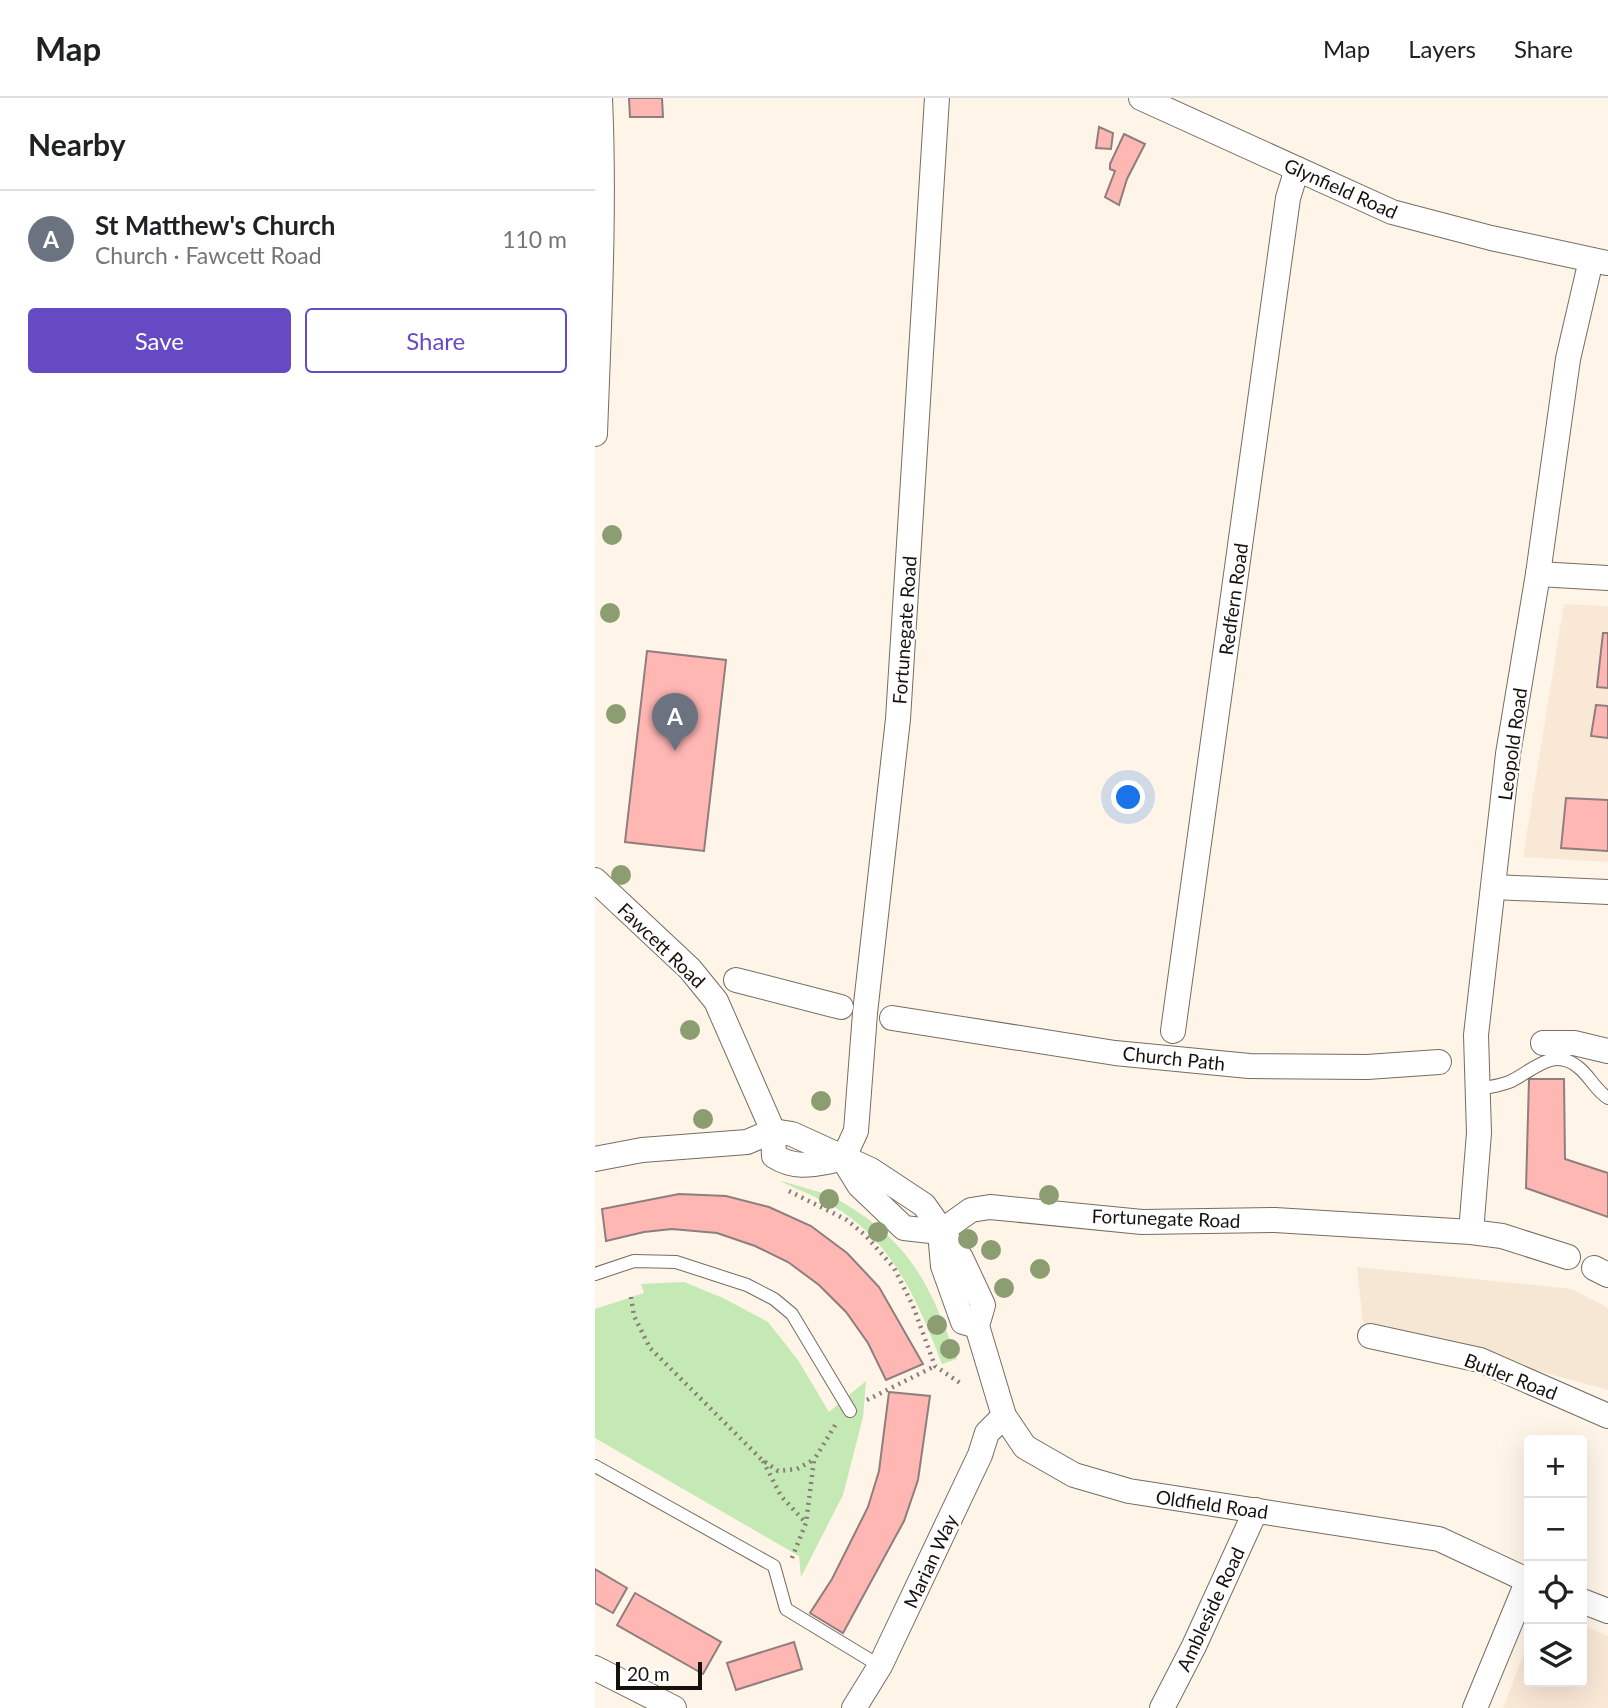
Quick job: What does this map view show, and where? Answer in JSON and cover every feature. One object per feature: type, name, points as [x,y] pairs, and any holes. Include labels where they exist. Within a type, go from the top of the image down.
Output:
[{"type":"street","points":[[595,435],[600,98]]},
{"type":"street","name":"Fortunegate Road","points":[[843,1158],[856,1131],[865,1013],[898,719],[937,98]]},
{"type":"street","name":"Glynfield Road","points":[[1141,98],[1392,212],[1491,238],[1600,261]]},
{"type":"street","name":"Redfern Road","points":[[1173,1031],[1288,198],[1297,169]]},
{"type":"street","name":"Leopold Road","points":[[1471,1232],[1479,1133],[1477,1022],[1508,754],[1538,574],[1568,359],[1600,261]]},
{"type":"street","points":[[1538,574],[1608,578]]},
{"type":"street","name":"Fawcett Road","points":[[595,880],[705,985],[721,1009],[773,1132],[775,1156],[787,1165],[805,1166],[843,1158]]},
{"type":"street","points":[[1494,887],[1608,892]]},
{"type":"street","points":[[736,980],[841,1007]]},
{"type":"street","name":"Church Path","points":[[892,1018],[1115,1053],[1238,1065],[1367,1067],[1447,1057]]},
{"type":"street","points":[[1543,1043],[1574,1044],[1608,1051]]},
{"type":"street","points":[[595,1159],[642,1150],[747,1142],[773,1132]]},
{"type":"street","points":[[843,1158],[871,1170],[923,1205],[940,1231]]},
{"type":"street","name":"Fortunegate Road","points":[[940,1231],[971,1210],[991,1207],[1142,1222],[1275,1220],[1471,1232],[1502,1236],[1568,1257]]},
{"type":"street","name":"Oldfield Road","points":[[940,1231],[961,1258],[983,1306],[977,1326],[1004,1416],[1025,1447],[1075,1475],[1129,1491],[1439,1539],[1524,1579]]},
{"type":"street","name":"Butler Road","points":[[1370,1336],[1481,1360],[1608,1416]]},
{"type":"street","name":"Marian Way","points":[[854,1708],[880,1667],[980,1455],[987,1433],[1004,1416]]},
{"type":"street","name":"Ambleside Road","points":[[1162,1708],[1194,1646],[1256,1510]]},
{"type":"street","points":[[1475,1708],[1524,1593]]},
{"type":"street","points":[[1587,1603],[1608,1611]]},
{"type":"street","points":[[595,1668],[674,1708]]},
{"type":"lane","points":[[1477,1090],[1507,1082],[1550,1059],[1561,1059],[1576,1065],[1608,1098]]},
{"type":"lane","points":[[1568,1257],[1601,1272]]},
{"type":"lane","points":[[595,1274],[634,1261],[676,1262],[747,1284],[774,1299],[792,1314],[810,1339],[850,1411]]},
{"type":"lane","points":[[595,1466],[774,1566],[786,1609],[880,1667]]},
{"type":"path","points":[[781,1187],[847,1220],[866,1237],[894,1268],[913,1306],[935,1366],[963,1385]]},
{"type":"path","points":[[631,1297],[634,1316],[650,1348],[761,1459],[778,1471],[797,1469],[814,1460]]},
{"type":"path","points":[[781,1551],[792,1558],[806,1523],[814,1460],[839,1419],[881,1391],[935,1366]]},
{"type":"path","points":[[761,1459],[781,1496],[806,1523]]},
{"type":"shaded area","points":[[1564,604],[1608,606],[1608,862],[1523,857]]},
{"type":"shaded area","points":[[1357,1267],[1572,1289],[1608,1308],[1608,1390],[1363,1323]]},
{"type":"shaded area","points":[[1587,1627],[1608,1636],[1608,1708],[1503,1708],[1524,1653],[1524,1687],[1587,1687]]},
{"type":"green space","points":[[778,1180],[832,1196],[863,1216],[901,1249],[933,1299],[957,1359],[942,1364],[907,1284],[883,1249],[868,1233],[835,1207]]},
{"type":"green space","points":[[684,1282],[723,1298],[768,1322],[798,1360],[829,1412],[866,1381],[863,1417],[843,1495],[801,1577],[799,1556],[595,1438],[595,1309],[644,1293],[641,1284]]},
{"type":"building","points":[[629,98],[662,98],[663,117],[630,117]]},
{"type":"building","points":[[1099,127],[1113,133],[1111,149],[1096,148]]},
{"type":"building","points":[[1124,134],[1145,144],[1127,179],[1119,205],[1105,197],[1115,171],[1110,169],[1110,164]]},
{"type":"building","points":[[1603,633],[1608,633],[1608,688],[1597,687]]},
{"type":"building","points":[[647,651],[726,660],[704,851],[625,842]]},
{"type":"building","points":[[1596,705],[1608,706],[1608,738],[1591,736]]},
{"type":"building","points":[[1566,798],[1608,800],[1608,851],[1561,848]]},
{"type":"building","points":[[1529,1079],[1564,1079],[1565,1159],[1608,1173],[1608,1217],[1526,1188]]},
{"type":"building","points":[[679,1194],[726,1196],[769,1207],[811,1226],[847,1253],[879,1287],[923,1364],[886,1380],[868,1343],[846,1312],[819,1285],[788,1262],[755,1246],[717,1233],[672,1229],[606,1241],[602,1209]]},
{"type":"building","points":[[889,1392],[930,1396],[918,1480],[904,1521],[843,1633],[810,1613],[832,1579],[868,1507],[879,1471]]},
{"type":"building","points":[[595,1569],[627,1588],[613,1613],[595,1603]]},
{"type":"building","points":[[635,1593],[721,1642],[703,1674],[617,1625]]},
{"type":"building","points":[[794,1642],[802,1669],[736,1690],[727,1663]]},
{"type":"place","name":"St Matthew's Church","points":[[675,751]]}]
